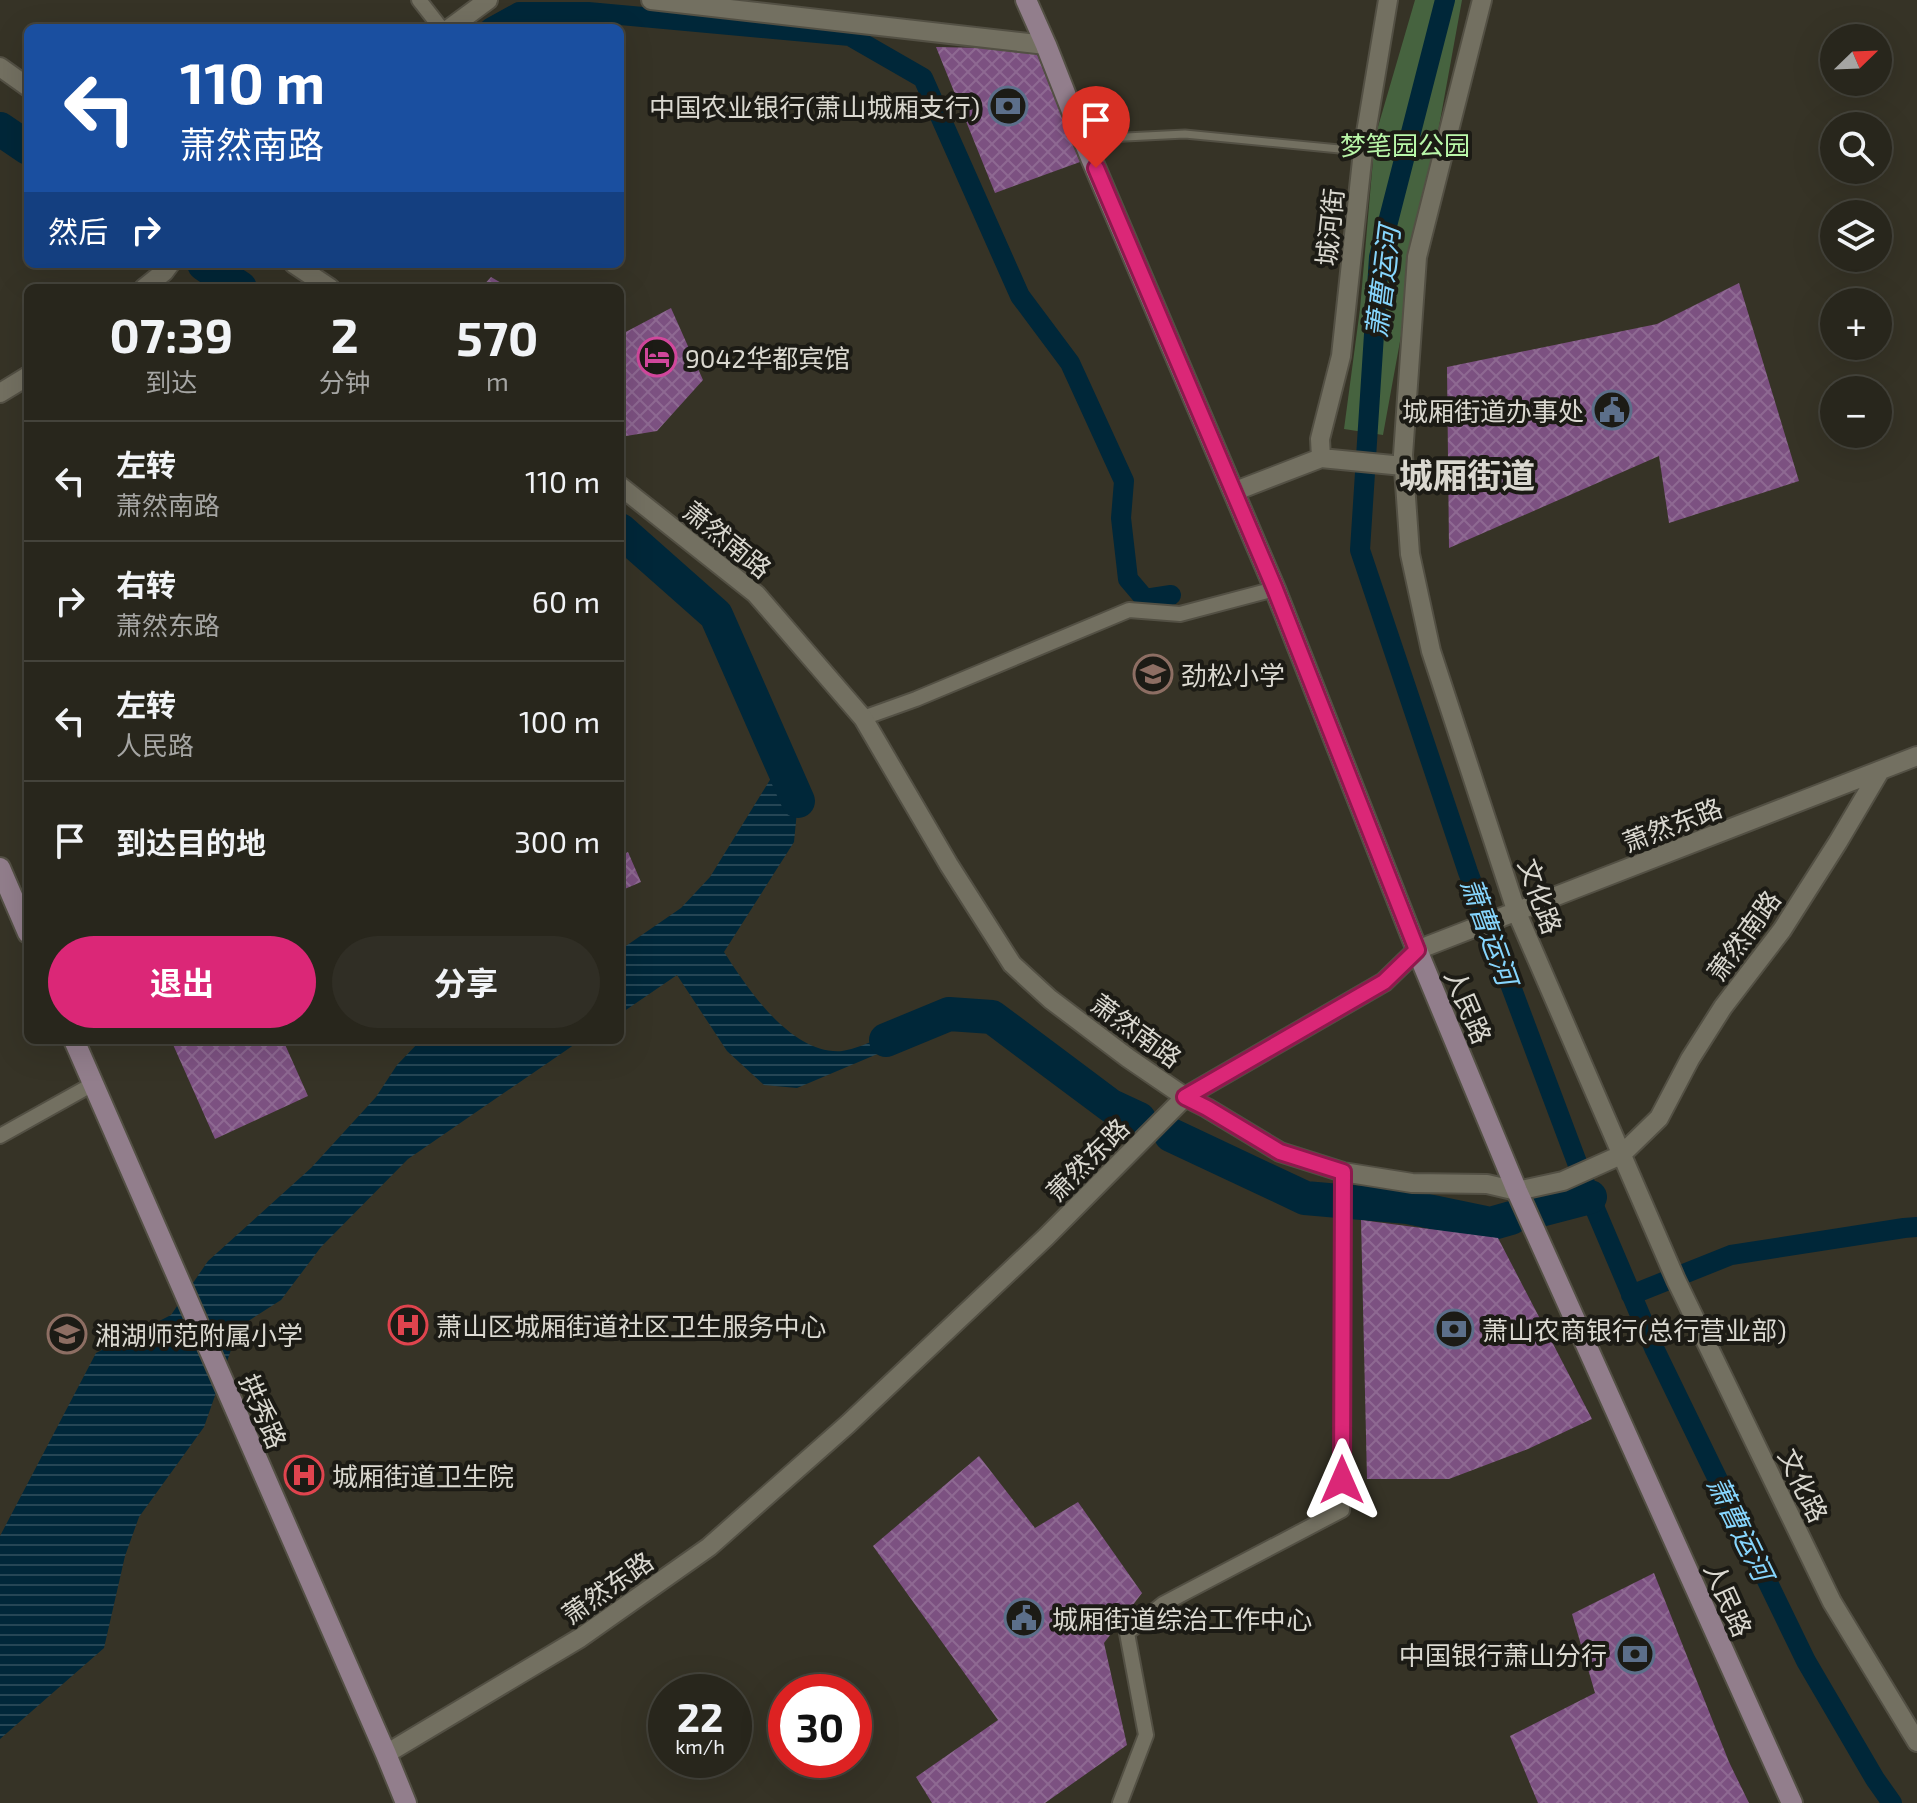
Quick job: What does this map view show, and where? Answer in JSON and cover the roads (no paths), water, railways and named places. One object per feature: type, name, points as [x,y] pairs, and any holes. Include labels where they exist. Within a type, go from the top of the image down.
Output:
[{"type":"main road","name":"人民路","points":[[1026,0],[1275,589],[1417,950],[1517,1191],[1792,1803]]},
{"type":"main road","points":[[0,868],[24,924]]},
{"type":"main road","name":"拱秀路","points":[[76,1044],[406,1803]]},
{"type":"street","points":[[419,0],[438,24]]},
{"type":"street","points":[[455,24],[488,0]]},
{"type":"street","points":[[651,0],[1046,45]]},
{"type":"street","name":"城河街","points":[[1321,458],[1320,439],[1341,356],[1363,151],[1388,0]]},
{"type":"street","name":"文化路","points":[[1482,0],[1417,257],[1403,466],[1410,554],[1431,651],[1512,914],[1615,1158],[1658,1239],[1832,1602],[1917,1742]]},
{"type":"street","points":[[0,67],[24,84]]},
{"type":"street","points":[[149,284],[167,268]]},
{"type":"street","points":[[300,268],[324,284]]},
{"type":"street","points":[[0,393],[24,378]]},
{"type":"street","points":[[1233,492],[1321,458],[1403,466]]},
{"type":"street","name":"萧然南路","points":[[624,489],[756,594],[863,718],[949,865],[1012,964],[1050,999],[1185,1097],[1280,1152],[1343,1173],[1412,1183],[1487,1184],[1517,1191],[1563,1181],[1615,1158],[1659,1118],[1690,1059],[1782,930],[1880,771]]},
{"type":"street","points":[[863,718],[1129,610],[1180,614],[1275,589]]},
{"type":"street","name":"萧然东路","points":[[386,1754],[580,1638],[709,1547],[848,1424],[1024,1258],[1185,1097],[1384,982],[1417,950],[1917,756]]},
{"type":"street","points":[[0,1136],[93,1084]]},
{"type":"street","points":[[1120,1803],[1146,1735],[1127,1633],[1163,1604],[1342,1510],[1343,1173]]},
{"type":"lane","points":[[1083,139],[1185,134],[1363,151]]},
{"type":"water","points":[[781,762],[798,801],[794,842],[724,952],[758,1001],[805,1042],[823,1049],[842,1051],[883,1037],[894,1047],[797,1088],[764,1085],[727,1051],[677,975],[624,1011],[624,947],[681,908],[710,877]]},
{"type":"water","points":[[417,1044],[575,1044],[408,1159],[321,1247],[281,1300],[239,1327],[204,1427],[139,1517],[125,1556],[104,1648],[0,1739],[0,1536],[96,1353],[171,1315],[208,1261],[311,1168],[376,1097],[397,1065]]},
{"type":"waterway","name":"萧曹运河","points":[[1445,0],[1379,257],[1360,550],[1468,872],[1590,1197],[1655,1350],[1806,1661],[1892,1803]]},
{"type":"waterway","points":[[497,24],[519,12],[588,12],[850,36],[923,78],[1020,296],[1070,363],[1124,481],[1121,518],[1128,579],[1145,599],[1171,595]]},
{"type":"waterway","points":[[0,129],[24,145]]},
{"type":"waterway","points":[[210,268],[234,284]]},
{"type":"waterway","points":[[624,534],[716,615],[798,801]]},
{"type":"waterway","points":[[886,1040],[949,1014],[992,1017],[1111,1106],[1139,1119]]},
{"type":"waterway","points":[[1171,1135],[1305,1198],[1408,1207],[1490,1224],[1511,1218]]},
{"type":"waterway","points":[[1544,1209],[1590,1197]]},
{"type":"waterway","points":[[1631,1295],[1731,1255],[1917,1227]]},
{"type":"place","name":"中国农业银行(萧山城厢支行)","points":[[1008,106]]},
{"type":"place","name":"9042华都宾馆","points":[[657,357]]},
{"type":"place","name":"城厢街道办事处","points":[[1612,410]]},
{"type":"place","name":"劲松小学","points":[[1153,674]]},
{"type":"place","name":"萧山区城厢街道社区卫生服务中心","points":[[408,1325]]},
{"type":"place","name":"萧山农商银行(总行营业部)","points":[[1454,1329]]},
{"type":"place","name":"湘湖师范附属小学","points":[[67,1334]]},
{"type":"place","name":"城厢街道卫生院","points":[[304,1475]]},
{"type":"place","name":"城厢街道综治工作中心","points":[[1024,1618]]},
{"type":"place","name":"中国银行萧山分行","points":[[1635,1654]]},
{"type":"district","name":"城厢街道","points":[[1467,474]]},
{"type":"park label","name":"梦笔园公园","points":[[1405,144]]}]
